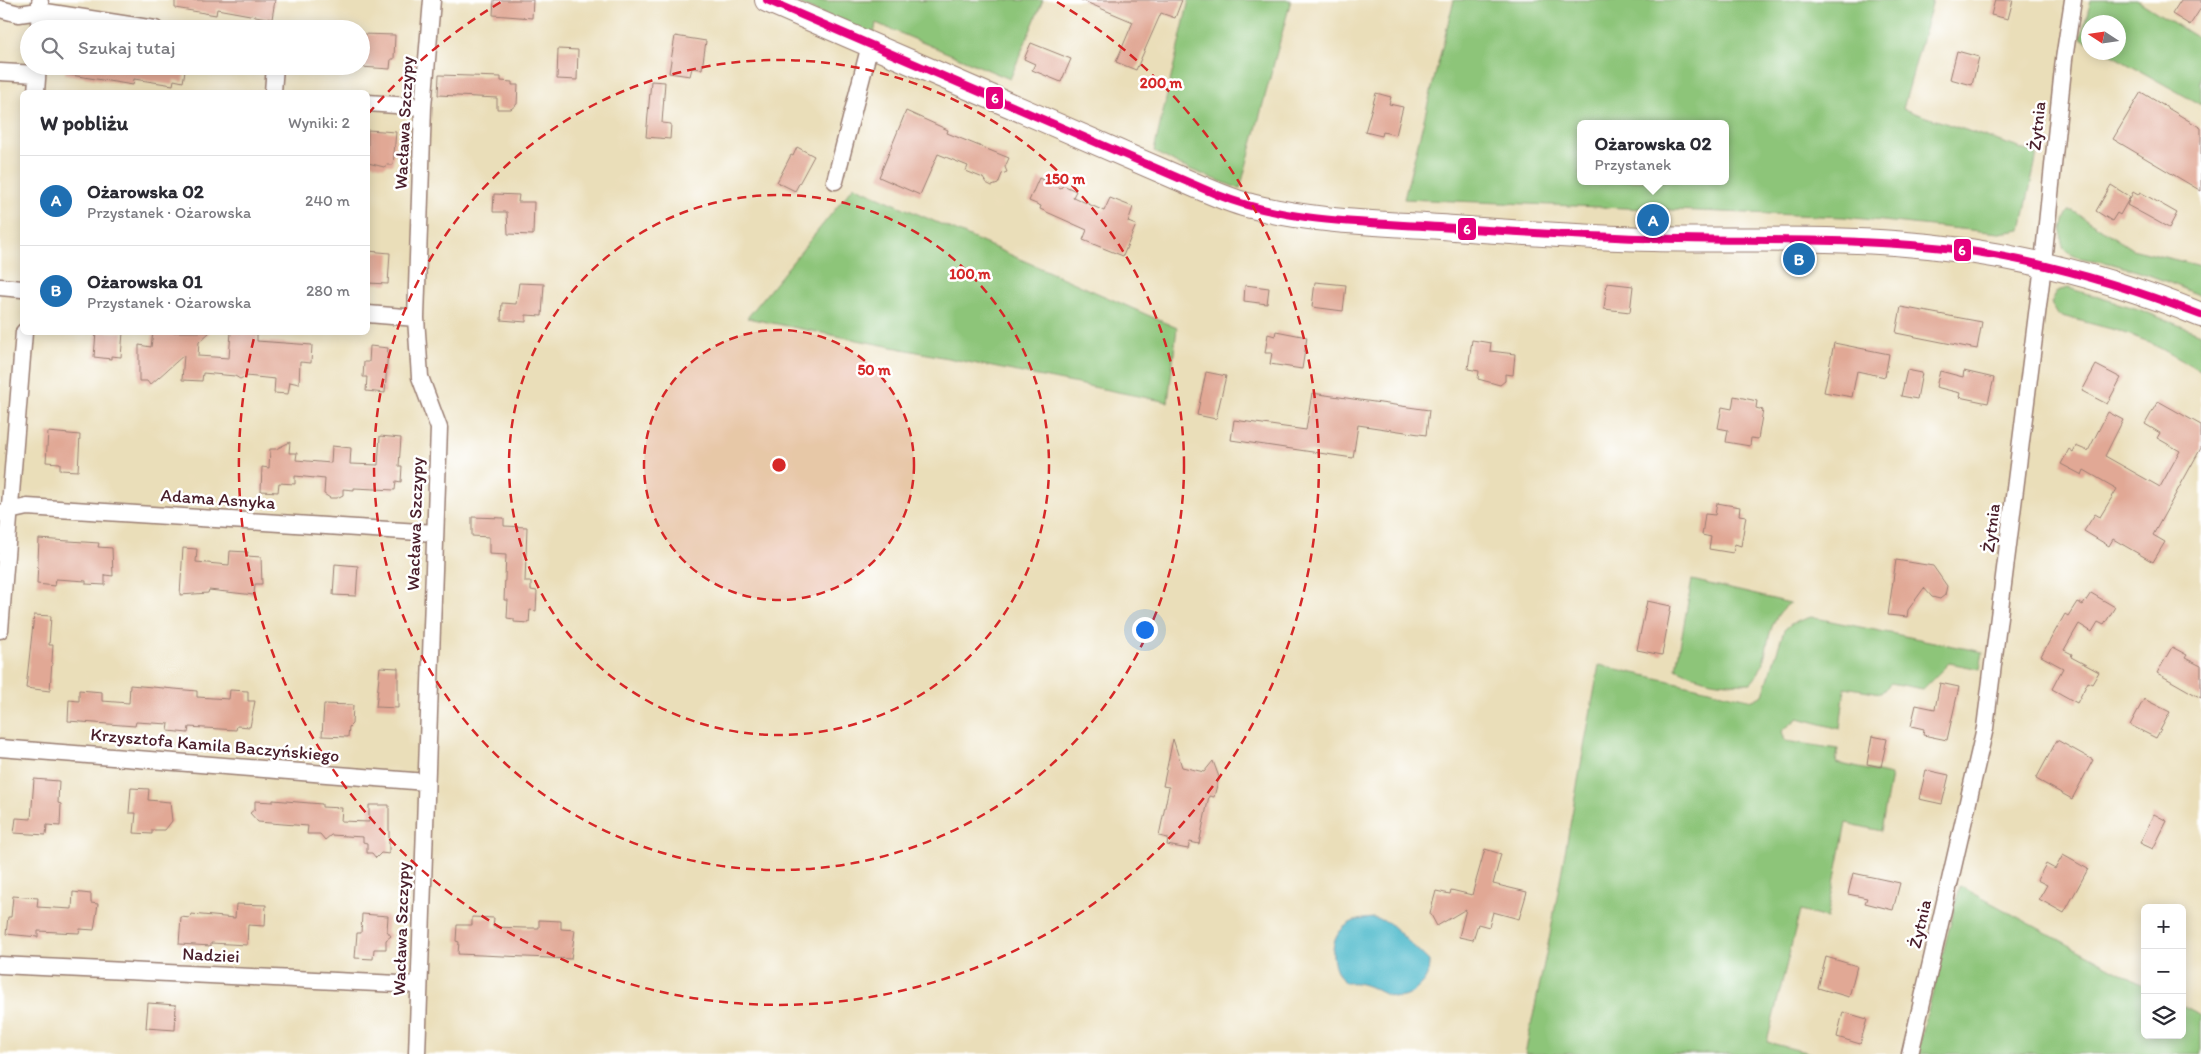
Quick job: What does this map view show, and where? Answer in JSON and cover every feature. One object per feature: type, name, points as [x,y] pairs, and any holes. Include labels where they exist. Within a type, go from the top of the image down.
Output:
[{"type":"main road","points":[[767,0],[1199,187],[1249,206],[1277,212],[1339,219],[1570,236],[1895,243],[1997,256],[2082,274],[2201,314]]},
{"type":"street","name":"Wacława Szczypy","points":[[417,1054],[439,428],[420,377],[416,318],[423,107],[432,0]]},
{"type":"street","name":"Żytnia","points":[[1910,1054],[1985,728],[2042,265],[2064,59],[2073,0]]},
{"type":"street","points":[[39,20],[40,6]]},
{"type":"street","points":[[0,9],[19,14],[40,6],[110,20]]},
{"type":"street","points":[[835,181],[870,45]]},
{"type":"street","points":[[0,72],[20,71]]},
{"type":"street","points":[[36,90],[38,75]]},
{"type":"street","points":[[273,90],[274,75]]},
{"type":"street","points":[[370,104],[423,107]]},
{"type":"street","points":[[0,287],[20,289]]},
{"type":"street","points":[[370,314],[416,318]]},
{"type":"street","points":[[0,630],[6,512],[24,335]]},
{"type":"street","name":"Adama Asnyka","points":[[6,512],[27,507],[434,533]]},
{"type":"street","name":"Krzysztofa Kamila Baczyńskiego","points":[[0,748],[426,782]]},
{"type":"street","name":"Nadziei","points":[[0,965],[419,985]]},
{"type":"green space","points":[[797,0],[1043,0],[1010,79],[876,23],[874,35],[801,5]]},
{"type":"green space","points":[[1189,0],[1291,0],[1240,189],[1179,165],[1154,151]]},
{"type":"green space","points":[[1454,0],[1933,0],[1903,109],[2037,154],[2021,230],[1999,233],[1844,217],[1404,199]]},
{"type":"green space","points":[[2091,0],[2137,0],[2201,40],[2201,105],[2121,60],[2126,60],[2126,15],[2087,15]]},
{"type":"green space","points":[[854,186],[1177,328],[1168,402],[747,318]]},
{"type":"green space","points":[[2069,211],[2073,211],[2132,249],[2201,266],[2201,296],[2138,271],[2080,258],[2067,252],[2062,244],[2061,234]]},
{"type":"green space","points":[[2068,288],[2138,309],[2201,334],[2201,371],[2149,342],[2119,331],[2058,315],[2051,303],[2057,291]]},
{"type":"green space","points":[[1692,580],[1790,603],[1774,621],[1763,663],[1751,683],[1712,681],[1676,668]]},
{"type":"green space","points":[[1811,617],[1983,652],[1980,669],[1949,663],[1923,689],[1891,683],[1881,693],[1845,687],[1840,729],[1798,718],[1782,731],[1785,741],[1838,749],[1836,763],[1891,775],[1881,831],[1846,823],[1827,918],[1800,911],[1767,1042],[1813,1054],[1525,1054],[1550,935],[1599,665],[1753,700],[1763,695],[1784,630],[1791,624]]},
{"type":"green space","points":[[1960,886],[2141,984],[2141,1039],[2186,1039],[2186,1008],[2201,1016],[2201,1054],[1917,1054]]},
{"type":"water","points":[[1373,918],[1388,922],[1429,961],[1428,973],[1424,982],[1410,994],[1396,998],[1359,983],[1345,983],[1336,968],[1333,960],[1333,951],[1337,935],[1350,923],[1361,919]]},
{"type":"building","points":[[175,0],[275,0],[272,19],[217,9],[216,15],[175,8]]},
{"type":"building","points":[[494,0],[533,0],[532,18],[493,15]]},
{"type":"building","points":[[1081,0],[1182,0],[1175,18],[1161,13],[1136,70],[1116,62],[1133,22]]},
{"type":"building","points":[[1995,0],[2013,0],[2008,19],[1991,15]]},
{"type":"building","points":[[2181,0],[2201,0],[2201,8],[2190,25],[2172,14]]},
{"type":"building","points":[[370,34],[395,35],[394,59],[391,59],[390,69],[370,68]]},
{"type":"building","points":[[675,36],[706,41],[702,69],[692,68],[690,76],[669,73]]},
{"type":"building","points":[[1031,43],[1071,59],[1061,82],[1032,70],[1035,64],[1024,59]]},
{"type":"building","points":[[558,49],[578,50],[577,80],[557,79]]},
{"type":"building","points":[[1957,51],[1979,57],[1972,85],[1950,79]]},
{"type":"building","points":[[71,75],[184,75],[183,82],[174,80],[173,85],[134,79],[133,85]]},
{"type":"building","points":[[439,75],[501,77],[501,81],[512,82],[512,85],[518,85],[517,104],[511,109],[497,109],[497,98],[438,95]]},
{"type":"building","points":[[651,81],[665,82],[662,123],[671,124],[670,139],[646,137]]},
{"type":"building","points":[[2141,92],[2201,128],[2201,191],[2113,139]]},
{"type":"building","points":[[1376,93],[1391,97],[1389,104],[1403,107],[1396,135],[1383,132],[1382,136],[1365,132]]},
{"type":"building","points":[[906,111],[948,130],[947,133],[1009,158],[1005,167],[1007,172],[1002,174],[998,184],[992,186],[986,183],[983,178],[966,171],[968,166],[938,154],[920,195],[879,177]]},
{"type":"building","points":[[370,130],[396,132],[393,165],[384,167],[370,164]]},
{"type":"building","points":[[797,147],[814,156],[795,191],[777,182]]},
{"type":"building","points":[[1039,178],[1061,188],[1063,185],[1076,191],[1073,197],[1104,211],[1110,198],[1133,207],[1128,222],[1136,225],[1123,256],[1083,240],[1087,230],[1040,209],[1041,206],[1029,201]]},
{"type":"building","points":[[2111,185],[2130,197],[2120,215],[2117,213],[2112,221],[2096,211]]},
{"type":"building","points":[[2133,192],[2138,195],[2140,192],[2177,213],[2169,228],[2127,205]]},
{"type":"building","points":[[494,194],[519,195],[518,202],[534,202],[533,235],[508,234],[507,212],[493,212]]},
{"type":"building","points":[[370,251],[390,253],[388,284],[370,283]]},
{"type":"building","points":[[1315,282],[1346,285],[1343,311],[1312,307]]},
{"type":"building","points":[[519,283],[544,284],[542,316],[526,315],[526,322],[501,320],[502,303],[516,304]]},
{"type":"building","points":[[1607,283],[1633,286],[1630,312],[1604,309]]},
{"type":"building","points":[[1245,285],[1269,288],[1267,304],[1244,301]]},
{"type":"building","points":[[1901,307],[1982,322],[1977,349],[1896,333]]},
{"type":"building","points":[[1276,331],[1307,337],[1302,369],[1270,364],[1272,353],[1265,353],[1268,334],[1275,336]]},
{"type":"building","points":[[96,335],[123,335],[121,357],[111,356],[111,359],[94,357]]},
{"type":"building","points":[[153,335],[207,335],[199,342],[198,356],[229,358],[231,335],[257,335],[257,341],[312,345],[311,363],[300,362],[299,384],[290,382],[288,394],[274,393],[275,379],[246,376],[240,379],[235,376],[203,373],[202,381],[182,380],[184,355],[150,385],[147,381],[139,381],[139,345],[151,347]]},
{"type":"building","points":[[1472,340],[1491,343],[1490,351],[1515,354],[1513,375],[1505,374],[1505,381],[1500,385],[1478,379],[1479,371],[1468,369]]},
{"type":"building","points":[[1834,343],[1889,354],[1885,377],[1857,371],[1852,397],[1824,392]]},
{"type":"building","points":[[370,346],[388,348],[385,393],[366,391],[367,377],[363,377],[364,362],[369,362]]},
{"type":"building","points":[[2096,365],[2121,378],[2107,404],[2082,391]]},
{"type":"building","points":[[1907,370],[1922,373],[1917,399],[1901,396]]},
{"type":"building","points":[[1940,371],[1963,377],[1964,371],[1994,378],[1988,403],[1959,397],[1960,393],[1936,387]]},
{"type":"building","points":[[1206,372],[1226,376],[1216,419],[1197,415]]},
{"type":"building","points":[[1312,393],[1429,410],[1426,435],[1358,425],[1353,458],[1231,440],[1234,420],[1306,430]]},
{"type":"building","points":[[1734,396],[1757,401],[1756,408],[1763,410],[1758,439],[1751,438],[1750,446],[1726,442],[1728,430],[1718,428],[1722,407],[1732,409]]},
{"type":"building","points":[[2158,401],[2201,425],[2201,448],[2153,535],[2165,542],[2153,562],[2113,539],[2109,546],[2084,531],[2095,514],[2100,517],[2117,489],[2084,470],[2082,475],[2061,464],[2069,449],[2073,452],[2076,446],[2088,451],[2108,412],[2123,420],[2105,456],[2160,487],[2180,451],[2157,438],[2160,433],[2145,424]]},
{"type":"building","points":[[48,432],[80,435],[78,471],[60,470],[60,463],[46,462]]},
{"type":"building","points":[[380,436],[401,438],[399,466],[402,466],[401,482],[396,481],[395,490],[343,489],[343,495],[337,498],[330,498],[324,494],[325,479],[295,476],[295,484],[279,483],[278,492],[261,491],[262,467],[269,468],[270,449],[276,449],[290,442],[289,453],[297,453],[296,460],[331,463],[332,446],[351,448],[350,464],[378,465]]},
{"type":"building","points":[[1717,503],[1740,507],[1739,515],[1746,516],[1741,546],[1735,544],[1733,553],[1709,549],[1711,537],[1702,535],[1705,514],[1715,515]]},
{"type":"building","points":[[472,517],[504,518],[504,526],[527,527],[525,582],[531,582],[531,590],[537,591],[536,611],[530,610],[529,623],[514,622],[514,619],[507,618],[508,600],[504,600],[506,555],[489,554],[489,537],[472,536]]},
{"type":"building","points":[[39,539],[99,543],[98,547],[112,548],[113,576],[105,575],[105,585],[86,584],[86,581],[56,579],[55,586],[37,584]]},
{"type":"building","points":[[183,548],[197,549],[196,562],[229,565],[230,551],[248,552],[247,556],[261,557],[262,584],[255,584],[254,595],[209,590],[208,593],[180,595]]},
{"type":"building","points":[[1896,560],[1933,566],[1947,586],[1945,595],[1940,599],[1932,597],[1924,588],[1908,610],[1907,617],[1888,615]]},
{"type":"building","points":[[335,564],[358,566],[356,596],[333,595]]},
{"type":"building","points":[[2091,593],[2115,607],[2104,625],[2098,622],[2092,632],[2079,624],[2064,650],[2072,654],[2071,657],[2099,672],[2092,684],[2088,682],[2077,703],[2052,689],[2063,668],[2041,656],[2065,614],[2068,616],[2077,602],[2083,605]]},
{"type":"building","points":[[1647,601],[1671,606],[1662,655],[1637,650]]},
{"type":"building","points":[[34,615],[51,616],[49,645],[53,645],[50,691],[26,688]]},
{"type":"building","points":[[2172,647],[2187,655],[2185,658],[2201,666],[2201,698],[2157,673]]},
{"type":"building","points":[[380,667],[398,668],[398,708],[376,707]]},
{"type":"building","points":[[1940,683],[1959,687],[1947,740],[1923,735],[1924,729],[1911,726],[1916,705],[1935,709]]},
{"type":"building","points":[[130,685],[197,691],[197,697],[229,699],[230,690],[248,691],[248,701],[255,701],[250,727],[237,726],[236,730],[189,727],[188,733],[168,731],[169,724],[136,722],[135,726],[68,721],[69,700],[79,701],[79,690],[102,692],[102,701],[129,703]]},
{"type":"building","points":[[2144,699],[2170,712],[2156,738],[2130,725]]},
{"type":"building","points":[[324,704],[353,705],[352,724],[349,727],[348,737],[322,736]]},
{"type":"building","points":[[1872,736],[1887,739],[1881,767],[1867,764]]},
{"type":"building","points":[[1173,739],[1182,767],[1204,772],[1213,761],[1219,777],[1214,797],[1209,796],[1199,844],[1190,842],[1188,849],[1167,845],[1168,838],[1159,836],[1169,787],[1163,786]]},
{"type":"building","points":[[2057,740],[2093,760],[2072,799],[2036,779]]},
{"type":"building","points":[[1926,770],[1949,775],[1942,804],[1919,799]]},
{"type":"building","points":[[34,779],[59,781],[60,826],[47,825],[46,835],[14,833],[16,818],[31,819]]},
{"type":"building","points":[[131,788],[149,789],[148,800],[170,802],[172,821],[165,830],[152,830],[152,834],[134,833],[136,813],[129,813]]},
{"type":"building","points":[[273,800],[322,804],[322,807],[342,808],[341,821],[369,822],[369,805],[389,805],[389,854],[381,853],[376,858],[372,853],[367,853],[367,843],[363,842],[363,837],[331,835],[325,840],[320,834],[307,834],[308,826],[258,822],[250,813],[255,809],[255,801],[273,802]]},
{"type":"building","points":[[2154,814],[2167,821],[2153,849],[2140,843]]},
{"type":"building","points":[[1485,849],[1501,854],[1493,884],[1527,892],[1519,919],[1493,912],[1489,927],[1478,924],[1473,940],[1459,937],[1466,909],[1437,926],[1430,913],[1436,891],[1450,894],[1451,890],[1472,895]]},
{"type":"building","points":[[2063,855],[2088,869],[2064,913],[2039,899],[2047,885],[2037,880],[2046,864],[2055,869]]},
{"type":"building","points":[[1853,873],[1900,883],[1893,910],[1865,903],[1867,898],[1848,894]]},
{"type":"building","points":[[73,892],[91,894],[91,903],[98,904],[94,930],[80,929],[79,933],[38,931],[38,937],[6,934],[8,917],[11,917],[13,896],[38,898],[37,907],[72,909]]},
{"type":"building","points":[[236,904],[266,905],[265,926],[248,925],[247,945],[211,943],[211,946],[179,944],[181,917],[190,918],[191,914],[235,918]]},
{"type":"building","points":[[362,914],[388,916],[387,931],[391,936],[386,940],[386,949],[374,949],[373,959],[355,958],[357,933],[361,933]]},
{"type":"building","points":[[472,917],[494,918],[493,927],[539,928],[539,920],[561,921],[561,929],[575,930],[571,959],[458,954],[459,942],[456,941],[457,925],[472,925]]},
{"type":"building","points":[[1826,957],[1857,966],[1849,997],[1818,988]]},
{"type":"building","points":[[148,1003],[176,1005],[175,1030],[146,1028]]},
{"type":"building","points":[[1843,1012],[1867,1019],[1860,1044],[1837,1037]]},
{"type":"transit line","name":"6","points":[[767,0],[1218,195],[1246,205],[1275,212],[1365,223],[1568,235],[1862,242],[1970,251],[2029,262],[2116,285],[2201,315]]},
{"type":"place","name":"Ożarowska 02","points":[[1653,220]]},
{"type":"place","name":"Ożarowska 01","points":[[1799,259]]}]
